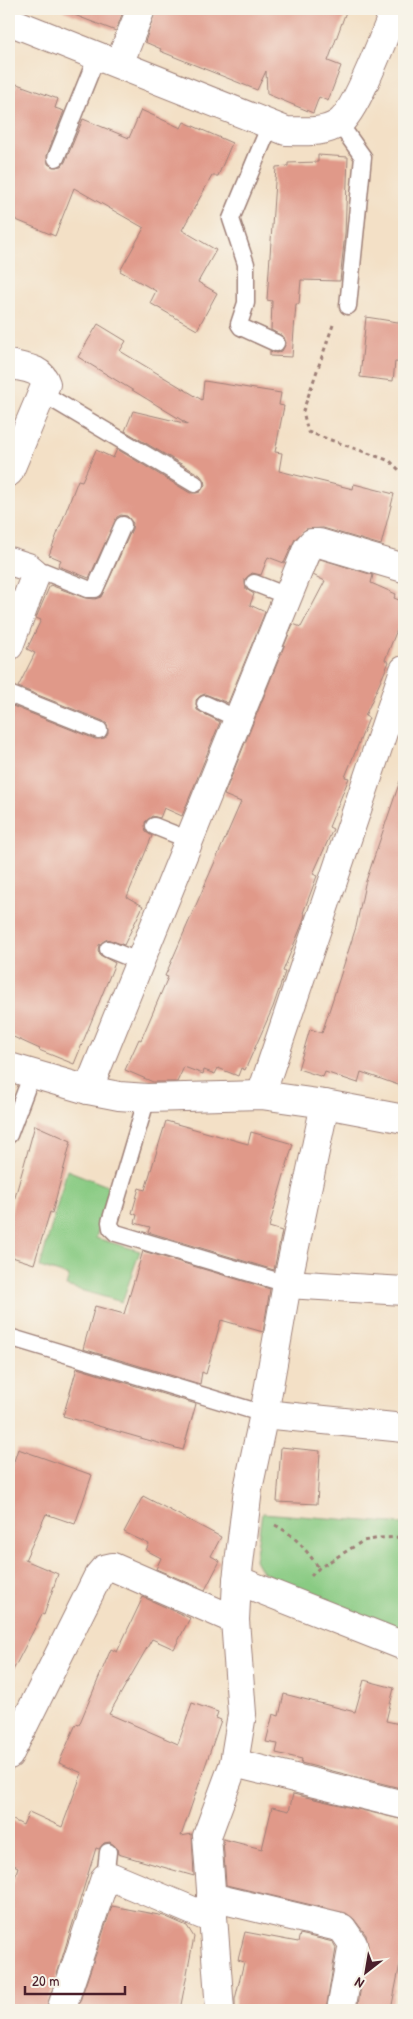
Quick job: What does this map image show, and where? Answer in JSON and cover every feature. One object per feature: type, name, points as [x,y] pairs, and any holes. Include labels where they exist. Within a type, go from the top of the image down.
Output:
[{"type":"street","points":[[108,60],[141,9]]},
{"type":"street","points":[[9,21],[286,131],[320,131],[339,122],[354,104],[395,9]]},
{"type":"street","points":[[9,364],[38,371],[43,376],[46,384],[9,472]]},
{"type":"street","points":[[88,1090],[307,549],[312,543],[319,543],[404,568]]},
{"type":"street","points":[[9,561],[28,567],[34,572],[34,578],[9,646]]},
{"type":"street","points":[[261,1095],[404,670]]},
{"type":"street","points":[[20,1071],[88,1090],[119,1096],[146,1098],[261,1095],[325,1104],[404,1119]]},
{"type":"street","points":[[220,2010],[207,1836],[234,1763],[242,1714],[235,1620],[237,1580],[248,1489],[264,1414],[287,1284],[325,1104]]},
{"type":"street","points":[[287,1284],[404,1292]]},
{"type":"street","points":[[264,1414],[404,1428]]},
{"type":"street","points":[[9,1755],[98,1576],[104,1569],[113,1567],[235,1620]]},
{"type":"street","points":[[237,1580],[404,1646]]},
{"type":"street","points":[[234,1763],[404,1805]]},
{"type":"street","points":[[61,2010],[106,1865],[112,1877],[212,1908],[342,1928],[353,1944],[341,2010]]},
{"type":"lane","points":[[56,158],[108,60]]},
{"type":"lane","points":[[339,122],[363,157],[348,306]]},
{"type":"lane","points":[[270,125],[231,220],[246,264],[246,303],[239,324],[241,328],[276,343]]},
{"type":"lane","points":[[42,393],[195,484]]},
{"type":"lane","points":[[34,572],[43,571],[88,589],[96,588],[123,525]]},
{"type":"lane","points":[[254,583],[287,596]]},
{"type":"lane","points":[[9,694],[99,730]]},
{"type":"lane","points":[[205,704],[238,719]]},
{"type":"lane","points":[[154,826],[189,840]]},
{"type":"lane","points":[[108,948],[140,962]]},
{"type":"lane","points":[[9,1135],[20,1071]]},
{"type":"lane","points":[[146,1098],[110,1222],[111,1228],[116,1233],[287,1284]]},
{"type":"lane","points":[[9,1337],[264,1414]]},
{"type":"path","points":[[334,319],[303,411],[308,432],[390,462],[404,475]]},
{"type":"path","points":[[244,1523],[273,1524],[286,1530],[300,1542],[319,1568]]},
{"type":"path","points":[[298,1604],[306,1581],[319,1568],[363,1541],[404,1537]]},
{"type":"green space","points":[[67,1170],[110,1187],[96,1238],[140,1251],[122,1302],[66,1286],[69,1276],[40,1267]]},
{"type":"green space","points":[[262,1513],[404,1524],[404,1628],[395,1631],[262,1572],[255,1560]]},
{"type":"building","points":[[65,9],[124,9],[116,31],[64,11]]},
{"type":"building","points":[[156,9],[347,9],[328,61],[341,66],[328,101],[319,97],[313,113],[267,94],[266,71],[257,90],[160,51],[161,49],[145,42]]},
{"type":"building","points":[[17,84],[58,99],[55,108],[64,111],[47,155],[48,164],[53,167],[62,166],[65,162],[83,119],[129,138],[141,110],[181,128],[184,122],[232,143],[218,176],[212,176],[182,230],[216,250],[198,282],[217,293],[197,330],[150,303],[156,291],[120,271],[144,228],[74,188],[55,236],[9,217],[9,105]]},
{"type":"building","points":[[318,155],[348,157],[345,233],[340,281],[301,280],[299,304],[296,304],[292,357],[270,356],[270,351],[276,353],[282,351],[286,343],[284,337],[271,330],[272,301],[267,300],[276,167],[288,166],[288,163],[318,162]]},
{"type":"building","points":[[366,317],[404,323],[404,363],[395,362],[393,381],[360,377]]},
{"type":"building","points":[[98,324],[126,341],[120,351],[202,400],[204,381],[281,393],[279,405],[284,406],[275,452],[282,453],[279,471],[353,489],[354,484],[394,494],[381,545],[323,528],[306,529],[295,539],[284,563],[268,557],[261,575],[252,573],[245,579],[246,589],[254,594],[250,605],[265,612],[228,703],[205,694],[196,700],[197,710],[220,722],[182,816],[164,808],[160,818],[152,816],[145,822],[146,832],[152,836],[127,897],[143,906],[124,945],[107,939],[99,945],[100,955],[115,963],[74,1064],[9,1035],[9,707],[10,705],[95,739],[105,738],[108,733],[107,724],[103,721],[18,687],[35,653],[27,649],[41,620],[36,618],[50,585],[85,598],[95,599],[101,597],[132,529],[133,523],[127,516],[121,515],[117,517],[89,578],[58,566],[61,560],[49,555],[78,480],[82,481],[96,450],[113,458],[117,449],[190,493],[200,492],[205,485],[200,475],[125,431],[133,411],[188,424],[78,357]]},
{"type":"building","points":[[320,559],[373,575],[371,583],[396,594],[394,598],[404,602],[404,612],[385,660],[389,662],[365,716],[369,718],[345,777],[349,778],[329,827],[333,829],[313,874],[317,876],[303,913],[305,914],[303,922],[283,971],[285,972],[273,1007],[245,1070],[241,1068],[238,1076],[218,1068],[215,1074],[204,1070],[203,1074],[184,1067],[177,1082],[153,1082],[125,1070],[139,1039],[141,1040],[168,977],[165,976],[241,802],[224,795],[293,624],[301,627],[325,581],[313,575]]},
{"type":"building","points":[[400,781],[404,782],[404,1087],[361,1072],[358,1083],[325,1072],[323,1077],[298,1069],[310,1029],[322,1033],[356,927],[365,884]]},
{"type":"building","points":[[166,1121],[248,1144],[251,1132],[293,1144],[269,1227],[282,1231],[274,1270],[148,1232],[150,1227],[135,1223],[137,1215],[132,1213],[139,1188],[145,1190]]},
{"type":"building","points":[[35,1125],[71,1141],[52,1213],[50,1212],[34,1264],[9,1256],[9,1219]]},
{"type":"building","points":[[143,1251],[270,1289],[263,1332],[221,1320],[206,1374],[202,1372],[200,1384],[83,1349],[95,1306],[124,1314]]},
{"type":"building","points":[[77,1368],[196,1404],[183,1450],[63,1416]]},
{"type":"building","points":[[281,1447],[320,1451],[317,1504],[277,1502]]},
{"type":"building","points":[[18,1449],[92,1475],[75,1524],[46,1514],[25,1560],[58,1574],[44,1615],[42,1614],[9,1678],[9,1476]]},
{"type":"building","points":[[143,1496],[221,1537],[211,1556],[220,1561],[205,1590],[156,1569],[161,1558],[146,1550],[149,1544],[124,1532]]},
{"type":"building","points":[[143,1597],[190,1618],[174,1649],[152,1639],[109,1714],[178,1744],[192,1703],[218,1712],[216,1718],[221,1720],[181,1836],[192,1834],[194,1876],[118,1854],[117,1848],[110,1842],[104,1843],[99,1849],[96,1848],[46,2010],[9,2010],[9,1895],[18,1867],[9,1863],[9,1818],[23,1825],[29,1812],[62,1827],[82,1773],[59,1763],[76,1724],[79,1725],[111,1649],[117,1652]]},
{"type":"building","points":[[364,1680],[394,1688],[386,1721],[404,1725],[404,1789],[301,1763],[302,1759],[276,1753],[278,1744],[266,1742],[273,1714],[279,1716],[284,1694],[355,1712]]},
{"type":"building","points":[[293,1794],[404,1820],[404,1943],[391,2010],[357,2010],[368,1946],[366,1935],[354,1919],[346,1913],[226,1885],[223,1839],[262,1849],[272,1807],[289,1811]]},
{"type":"building","points":[[112,1906],[164,1916],[187,1926],[194,1937],[180,2010],[77,2010]]},
{"type":"building","points":[[245,1932],[298,1942],[300,1934],[333,1942],[336,1948],[326,2010],[235,2010],[235,1999],[244,1962],[238,1960]]}]
